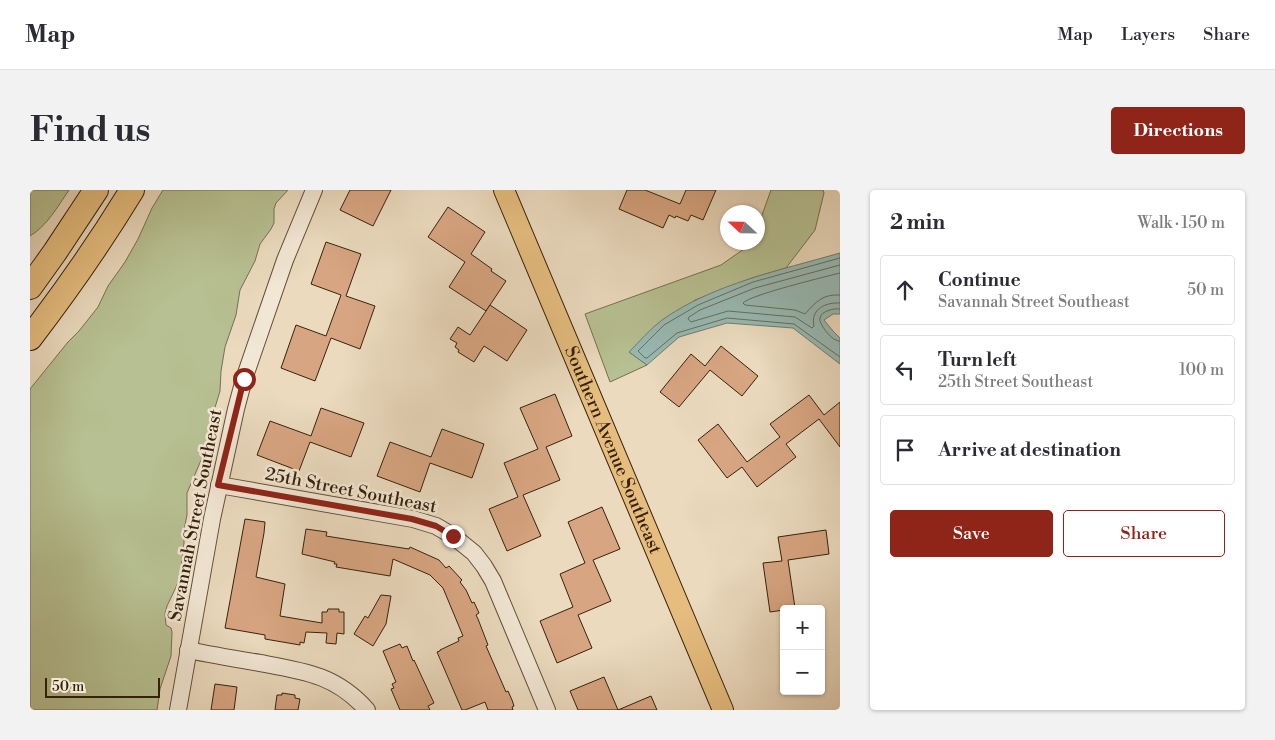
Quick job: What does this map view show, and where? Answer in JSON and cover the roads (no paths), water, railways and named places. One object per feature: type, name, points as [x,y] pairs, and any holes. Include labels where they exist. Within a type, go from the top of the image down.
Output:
[{"type":"highway","points":[[30,287],[96,190]]},
{"type":"highway","points":[[30,338],[79,271],[132,190]]},
{"type":"main road","name":"Southern Avenue Southeast","points":[[504,190],[723,710]]},
{"type":"street","name":"Savannah Street Southeast","points":[[178,710],[218,485],[244,379],[285,260],[314,190]]},
{"type":"street","name":"25th Street Southeast","points":[[218,485],[412,519],[436,526],[453,536],[480,559],[493,581],[547,710]]},
{"type":"street","points":[[188,650],[310,673],[331,681],[344,689],[367,710]]},
{"type":"water","points":[[840,253],[840,314],[833,314],[824,320],[840,338],[840,364],[793,328],[727,323],[679,337],[647,365],[629,352],[662,320],[682,307],[703,297],[748,279]]}]
